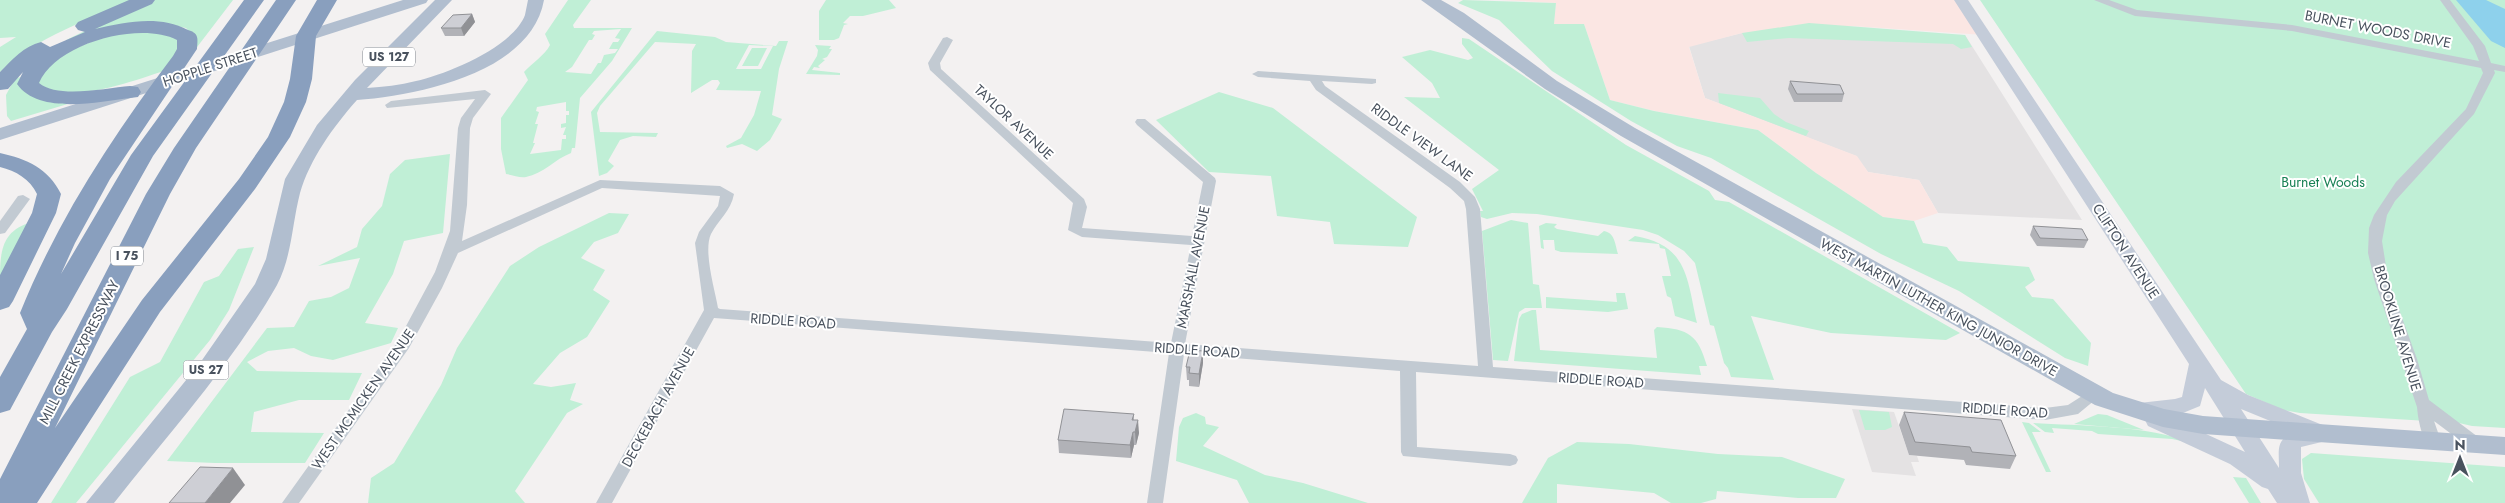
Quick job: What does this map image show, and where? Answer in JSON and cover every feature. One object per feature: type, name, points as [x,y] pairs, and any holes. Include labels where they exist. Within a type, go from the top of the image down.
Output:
[{"type":"highway","points":[[0,84],[21,62],[48,44],[145,0]]},
{"type":"highway","name":"I 75","points":[[0,402],[40,329],[54,309],[142,155],[254,0]]},
{"type":"highway","name":"MILL CREEK EXPRESSWAY","points":[[3,503],[158,194],[185,148],[286,0]]},
{"type":"highway","points":[[20,503],[39,478],[151,306],[246,184],[288,119],[301,79],[306,36],[327,0]]},
{"type":"highway","points":[[40,329],[33,313],[47,273],[68,230],[114,151],[183,57],[188,42],[187,36],[175,29],[152,26],[123,29],[64,47],[51,54],[31,72],[28,84],[32,90],[51,97],[130,92]]},
{"type":"highway","points":[[0,160],[31,171],[40,178],[49,194],[44,214],[0,301]]},
{"type":"main road","name":"HOPPLE STREET","points":[[0,134],[420,0]]},
{"type":"main road","name":"US 127","points":[[352,96],[444,0]]},
{"type":"main road","points":[[352,96],[421,85],[482,60],[507,45],[526,28],[534,17],[536,0]]},
{"type":"main road","name":"WEST MARTIN LUTHER KING JUNIOR DRIVE","points":[[1430,0],[1458,17],[1552,85],[1628,132],[2093,394],[2130,409],[2183,422],[2243,429],[2505,446]]},
{"type":"main road","name":"CLIFTON AVENUE","points":[[1961,0],[2291,500]]},
{"type":"main road","name":"US 27","points":[[99,503],[242,324],[268,281],[277,258],[286,205],[303,162],[326,127],[352,96]]},
{"type":"main road","points":[[2130,409],[2168,408],[2192,401],[2200,363]]},
{"type":"main road","points":[[2200,363],[2218,385],[2240,400],[2324,434]]},
{"type":"main road","points":[[2130,409],[2238,458],[2263,475],[2291,500]]},
{"type":"main road","points":[[2291,500],[2290,445],[2294,441],[2324,434]]},
{"type":"street","name":"BURNET WOODS DRIVE","points":[[2098,0],[2119,9],[2141,14],[2292,28],[2505,69]]},
{"type":"street","points":[[2446,0],[2479,46],[2487,66]]},
{"type":"street","name":"TAYLOR AVENUE","points":[[947,40],[934,63],[936,70],[1079,202],[1080,206],[1075,230],[1082,233],[1197,241]]},
{"type":"street","name":"BROOKLINE AVENUE","points":[[2477,444],[2425,406],[2420,399],[2413,371],[2383,287],[2375,242],[2376,226],[2390,200],[2420,163],[2466,115],[2481,94],[2489,73],[2487,66]]},
{"type":"street","points":[[1258,74],[1372,81]]},
{"type":"street","name":"RIDDLE VIEW LANE","points":[[1314,78],[1320,88],[1455,185],[1470,200],[1474,209],[1486,371]]},
{"type":"street","name":"WEST MCMICKEN AVENUE","points":[[290,503],[404,344],[420,316],[452,250],[457,232],[464,128],[467,118],[485,94],[391,105]]},
{"type":"street","name":"MARSHALL AVENUE","points":[[1141,122],[1210,181],[1177,348],[1154,503]]},
{"type":"street","points":[[452,250],[600,184],[720,190],[727,194],[727,200],[706,233],[702,244],[711,310]]},
{"type":"street","points":[[0,230],[23,199]]},
{"type":"street","name":"RIDDLE ROAD","points":[[711,310],[724,315],[2045,414],[2072,410],[2093,394]]},
{"type":"street","name":"DECKEBACH AVENUE","points":[[604,503],[711,310]]},
{"type":"street","points":[[1408,366],[1409,452],[1510,460]]},
{"type":"street","name":"BROOKLINE AVENUE","points":[[2425,406],[2426,421],[2433,441]]},
{"type":"shaded area","points":[[1501,0],[1961,0],[1984,35],[1852,26],[1742,33],[1689,47],[1705,98],[1857,156],[1868,172],[1919,180],[1938,213],[1914,221],[1883,217],[1816,173],[1758,130],[1655,111],[1610,100],[1584,24],[1554,24],[1556,3]]},
{"type":"shaded area","points":[[1742,33],[1965,35],[2082,220],[1938,213],[1919,180],[1868,172],[1856,156],[1705,98],[1689,46]]},
{"type":"shaded area","points":[[1852,409],[1894,412],[1909,455],[1917,456],[1919,462],[1911,462],[1916,476],[1872,472]]},
{"type":"green space","points":[[0,0],[138,0],[47,38],[30,48],[0,72],[0,47],[16,37],[0,38]]},
{"type":"green space","points":[[149,0],[233,0],[191,55],[193,36],[186,28],[171,25],[66,40]]},
{"type":"green space","points":[[568,0],[591,0],[573,25],[574,28],[632,28],[612,61],[580,98],[575,148],[572,148],[571,153],[543,170],[526,177],[506,174],[501,149],[501,118],[528,80],[524,72],[550,45],[545,34]],"holes":[[[621,29],[615,38],[620,39],[618,42],[613,42],[609,49],[618,49],[615,53],[604,55],[601,63],[598,63],[591,74],[565,72],[572,67],[589,40],[592,40],[595,35],[592,34],[594,31]],[[566,102],[566,111],[569,111],[569,115],[566,115],[566,123],[561,124],[561,128],[566,127],[563,135],[566,135],[566,139],[562,139],[561,150],[530,154],[535,143],[533,143],[538,124],[535,124],[539,112],[536,111],[537,107]]]},
{"type":"green space","points":[[826,0],[889,0],[896,8],[863,16],[850,16],[843,23],[848,24],[844,25],[839,38],[819,40],[819,11]]},
{"type":"green space","points":[[1463,0],[1556,3],[1554,24],[1584,24],[1610,100],[1654,111],[1758,130],[1816,173],[1883,217],[1914,221],[1923,243],[1947,247],[1958,261],[2029,267],[2035,280],[2025,287],[2032,297],[2053,299],[2091,343],[2088,366],[2065,358],[1959,291],[1881,254],[1711,158],[1677,146],[1631,121],[1552,71],[1499,20],[1458,3]]},
{"type":"green space","name":"Burnet Woods","points":[[1980,0],[2505,0],[2505,428],[2472,426],[2459,423],[2300,413],[2283,410],[2246,394]]},
{"type":"green space","points":[[1809,23],[1965,35],[1972,47],[1961,49],[1953,44],[1789,38],[1747,42],[1742,33]]},
{"type":"green space","points":[[157,30],[179,39],[182,46],[170,69],[122,84],[85,92],[52,90],[38,84],[49,59],[113,33]]},
{"type":"green space","points":[[657,31],[715,37],[726,42],[776,46],[779,41],[788,41],[779,69],[772,115],[782,119],[770,140],[757,151],[742,144],[727,148],[726,146],[741,138],[754,115],[761,91],[716,90],[720,83],[718,80],[712,80],[691,93],[692,51],[696,44],[655,42],[600,106],[597,113],[600,132],[658,133],[656,137],[633,136],[620,140],[608,161],[614,166],[607,173],[599,176],[591,112]],"holes":[[[749,45],[773,46],[761,69],[736,69]]]},
{"type":"green space","points":[[1462,38],[1469,39],[1626,145],[1709,191],[1715,200],[1729,202],[1960,333],[1946,340],[1831,333],[1751,316],[1774,380],[1731,377],[1724,363],[1714,326],[1710,325],[1695,263],[1684,251],[1658,235],[1643,230],[1537,214],[1512,213],[1487,219],[1481,217],[1480,211],[1483,211],[1472,189],[1499,170],[1404,97],[1440,98],[1432,83],[1402,57],[1430,50],[1468,60],[1473,58],[1462,44]]},
{"type":"green space","points":[[815,45],[831,46],[829,49],[832,49],[827,57],[822,59],[825,60],[818,66],[820,68],[814,67],[812,70],[840,73],[840,75],[806,74],[817,56],[818,50]]},
{"type":"green space","points":[[752,48],[767,48],[758,66],[742,66]]},
{"type":"green space","points":[[22,77],[20,84],[81,100],[11,121],[7,116],[6,95],[15,78]]},
{"type":"green space","points":[[1219,92],[1273,108],[1417,217],[1408,247],[1334,244],[1330,222],[1277,216],[1271,176],[1209,172],[1156,120]]},
{"type":"green space","points":[[1718,93],[1760,98],[1774,114],[1786,122],[1809,131],[1806,136],[1719,103]]},
{"type":"green space","points":[[450,154],[443,233],[404,241],[393,274],[365,323],[398,328],[391,343],[333,360],[311,356],[294,348],[268,351],[247,362],[257,371],[362,373],[349,400],[299,400],[254,412],[251,432],[324,433],[305,463],[167,461],[267,328],[294,327],[309,301],[331,297],[349,288],[360,258],[318,266],[357,247],[362,229],[382,206],[390,174],[405,160]]},
{"type":"green space","points":[[609,213],[629,214],[618,233],[594,242],[581,258],[605,270],[593,290],[610,301],[587,337],[560,353],[533,384],[551,387],[576,383],[570,400],[583,404],[567,413],[515,491],[525,503],[368,503],[371,478],[394,463],[441,385],[457,348],[510,266],[539,247]]},
{"type":"green space","points":[[1511,220],[1528,223],[1533,284],[1539,285],[1542,308],[1525,308],[1519,312],[1508,361],[1493,360],[1482,231]]},
{"type":"green space","points":[[32,222],[0,283],[0,262],[8,237],[21,226]]},
{"type":"green space","points":[[1546,223],[1557,224],[1554,227],[1557,229],[1598,236],[1604,231],[1608,232],[1614,240],[1618,254],[1561,252],[1555,250],[1554,240],[1543,240],[1544,249],[1541,248],[1539,226]]},
{"type":"green space","points":[[1635,236],[1659,244],[1628,241]]},
{"type":"green space","points":[[1659,244],[1666,247],[1682,266],[1691,292],[1697,323],[1675,316],[1671,298],[1667,296],[1662,276],[1671,276],[1665,249],[1660,248]]},
{"type":"green space","points":[[254,247],[229,310],[210,340],[76,503],[51,503],[130,377],[160,362],[204,282],[219,276],[238,249]]},
{"type":"green space","points":[[1616,293],[1625,293],[1628,309],[1608,312],[1546,308],[1546,297],[1617,302]]},
{"type":"green space","points":[[1536,310],[1540,350],[1657,358],[1654,330],[1657,327],[1668,328],[1685,332],[1691,336],[1700,347],[1707,366],[1699,366],[1701,375],[1514,361],[1519,319],[1522,314]]},
{"type":"green space","points":[[1859,410],[1889,412],[1892,427],[1885,430],[1865,430]]},
{"type":"green space","points":[[1196,413],[1205,417],[1206,424],[1219,427],[1203,446],[1265,475],[1303,483],[1368,503],[1249,503],[1237,480],[1176,461],[1179,427],[1183,418]]},
{"type":"green space","points":[[2098,414],[2107,415],[2144,430],[2074,424]]},
{"type":"green space","points":[[2022,422],[2029,423],[2041,432],[2032,432],[2051,472],[2046,472]]},
{"type":"green space","points":[[2033,423],[2135,430],[2174,437],[2191,443],[2172,439],[2098,434],[2092,431],[2052,428],[2054,433],[2045,432]]},
{"type":"green space","points":[[1577,442],[1629,444],[1718,454],[1782,457],[1845,479],[1836,498],[1798,498],[1717,491],[1716,499],[1701,503],[1671,503],[1654,493],[1557,484],[1557,503],[1522,503],[1548,458]]},
{"type":"green space","points":[[2311,453],[2505,467],[2505,503],[2319,503],[2304,479],[2302,459]]},
{"type":"green space","points":[[2233,477],[2246,478],[2261,503],[2249,503]]},
{"type":"water","points":[[2456,0],[2486,0],[2505,9],[2505,48],[2491,41]]},
{"type":"building","points":[[472,14],[461,28],[441,28],[453,15]]},
{"type":"building","points":[[1790,81],[1840,85],[1844,94],[1797,94]]},
{"type":"building","points":[[2033,226],[2082,229],[2088,240],[2040,238]]},
{"type":"building","points":[[1190,350],[1203,351],[1199,374],[1189,373],[1190,367],[1186,367]]},
{"type":"building","points":[[1064,409],[1134,414],[1132,420],[1138,420],[1130,445],[1058,440]]},
{"type":"building","points":[[1904,412],[2001,420],[2016,456],[1972,452],[1970,447],[1915,442]]},
{"type":"building","points":[[200,467],[233,468],[205,503],[169,503]]}]
